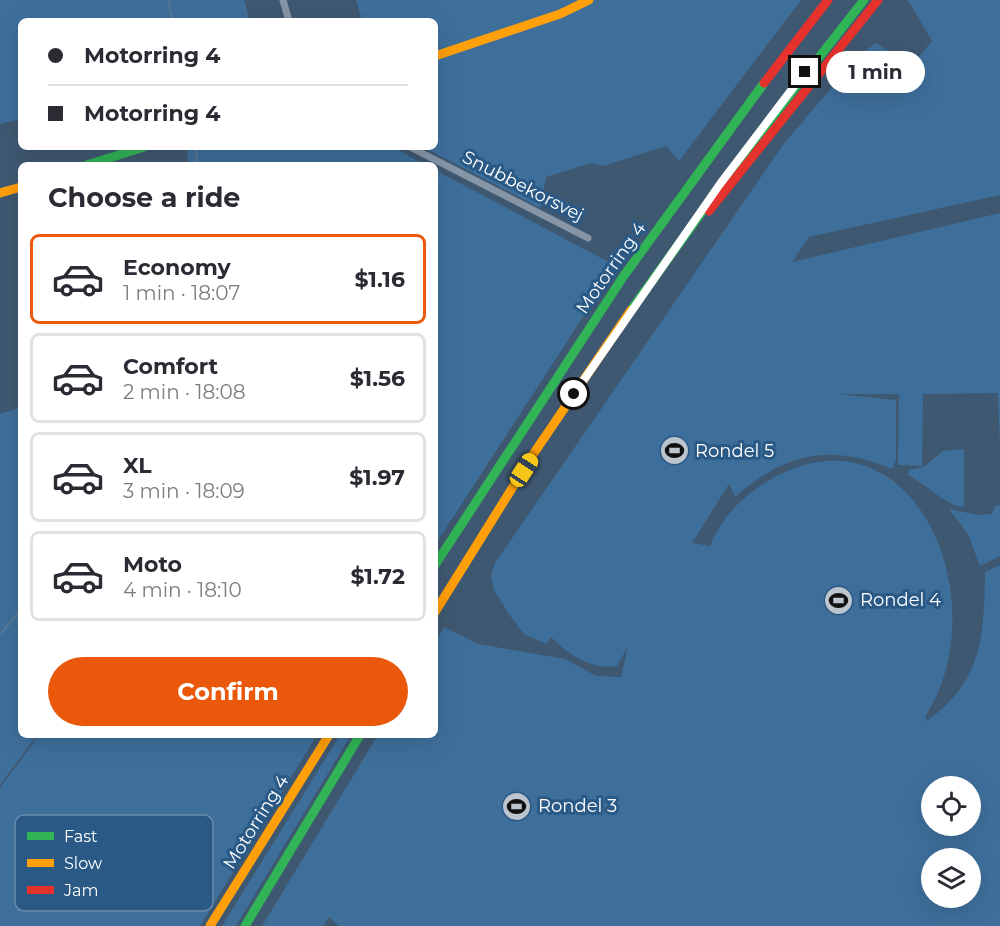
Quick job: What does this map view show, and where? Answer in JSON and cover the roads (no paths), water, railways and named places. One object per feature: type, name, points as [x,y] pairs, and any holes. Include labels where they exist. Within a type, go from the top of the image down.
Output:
[{"type":"main road","points":[[438,55],[560,14],[589,0]]},
{"type":"main road","points":[[764,82],[820,0]]},
{"type":"main road","name":"Motorring 4","points":[[438,560],[580,341],[764,82],[828,0]]},
{"type":"main road","points":[[438,607],[580,384],[663,264],[775,110],[864,0]]},
{"type":"main road","points":[[663,264],[719,199],[782,117],[878,0]]},
{"type":"main road","points":[[96,162],[134,150]]},
{"type":"main road","points":[[0,193],[18,188]]},
{"type":"main road","name":"Motorring 4","points":[[210,926],[327,738]]},
{"type":"main road","points":[[245,926],[358,738]]},
{"type":"street","points":[[283,0],[288,18]]},
{"type":"street","name":"Snubbekorsvej","points":[[416,150],[588,238]]},
{"type":"waterway","points":[[168,0],[172,18]]},
{"type":"waterway","points":[[196,150],[197,162]]},
{"type":"waterway","points":[[0,634],[18,613]]},
{"type":"place","name":"Rondel 5","points":[[674,451]]},
{"type":"place","name":"Rondel 4","points":[[839,600]]},
{"type":"place","name":"Rondel 3","points":[[517,806]]}]
